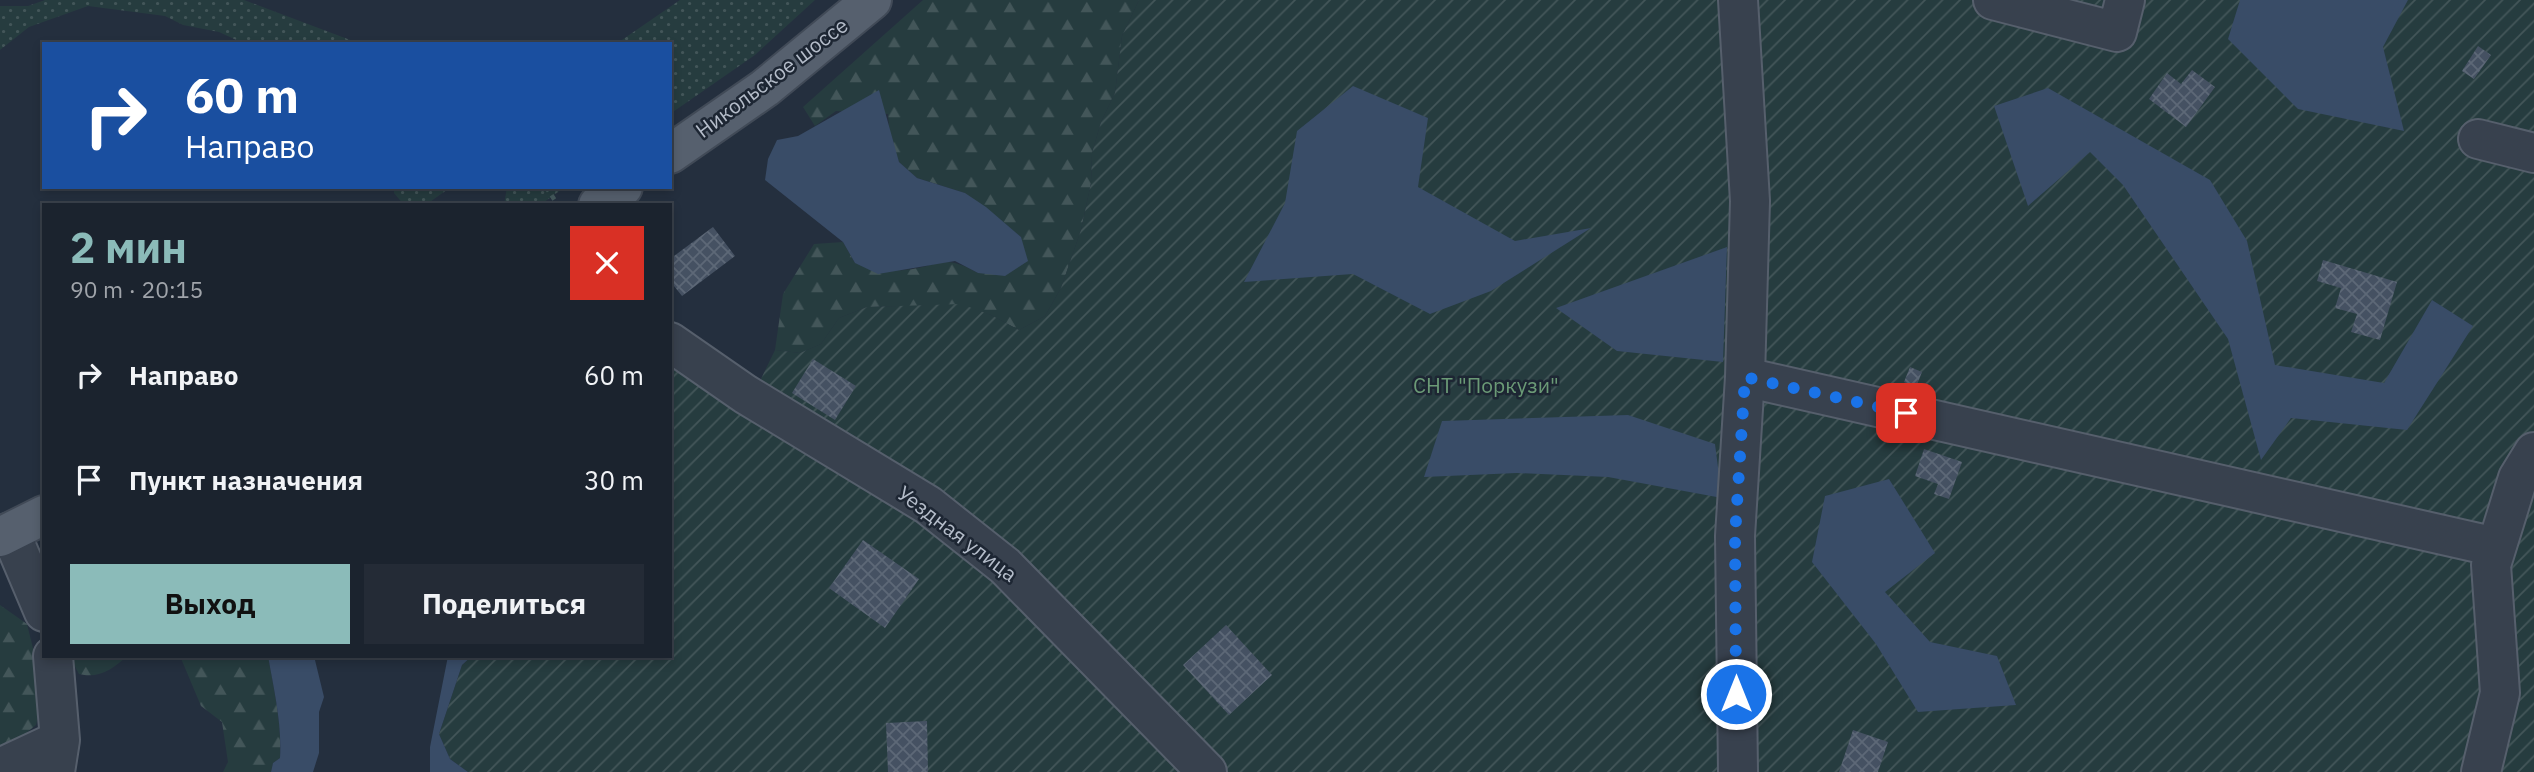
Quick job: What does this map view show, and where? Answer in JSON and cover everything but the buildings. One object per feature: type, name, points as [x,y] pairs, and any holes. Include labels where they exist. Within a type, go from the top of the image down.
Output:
[{"type":"main road","name":"Никольское шоссе","points":[[672,153],[765,88],[872,0]]},
{"type":"main road","points":[[601,203],[620,189]]},
{"type":"main road","points":[[5,534],[42,516]]},
{"type":"street","points":[[1738,0],[1749,201],[1745,377],[1735,536],[1738,772]]},
{"type":"street","points":[[1993,0],[2117,32],[2125,0]]},
{"type":"street","points":[[2478,139],[2534,153]]},
{"type":"street","name":"Уездная улица","points":[[672,343],[745,394],[928,505],[1005,566],[1207,772]]},
{"type":"street","points":[[1745,377],[2496,547]]},
{"type":"street","points":[[2481,772],[2500,694],[2491,565],[2518,478],[2534,452]]},
{"type":"street","points":[[5,534],[42,608]]},
{"type":"street","points":[[0,768],[57,756],[53,658]]},
{"type":"green space","points":[[45,0],[244,0],[356,42],[241,42],[219,32],[183,25],[165,16],[88,6],[29,27],[0,50],[0,6],[28,6]]},
{"type":"green space","points":[[680,0],[815,0],[755,55],[672,113],[672,42],[619,42]]},
{"type":"green space","points":[[923,0],[1139,0],[1122,36],[1115,93],[1101,122],[1092,153],[1091,183],[1081,230],[1061,288],[1045,316],[1019,330],[991,315],[961,305],[867,307],[839,318],[821,344],[800,353],[775,350],[783,294],[814,244],[843,242],[855,263],[886,269],[904,270],[948,262],[978,273],[1021,237],[965,193],[917,178],[899,162],[890,138],[888,114],[836,111],[815,126],[803,107]]},
{"type":"green space","name":"СНТ \"Поркузи\"","points":[[1139,0],[2534,0],[2534,772],[468,772],[450,759],[439,734],[462,665],[470,658],[672,658],[672,365],[744,414],[775,350],[800,353],[821,344],[839,318],[867,307],[961,304],[991,315],[1019,330],[1045,316],[1061,288],[1081,230],[1091,183],[1092,153],[1101,122],[1115,93],[1122,36]]},
{"type":"green space","points":[[394,189],[448,189],[428,203],[402,203]]},
{"type":"green space","points":[[507,189],[562,189],[543,203],[504,203]]},
{"type":"green space","points":[[0,605],[27,624],[44,693],[36,725],[0,754]]},
{"type":"green space","points":[[70,658],[125,658],[105,672],[79,674]]},
{"type":"green space","points":[[181,658],[268,658],[280,732],[280,758],[273,763],[271,772],[223,772],[228,762],[222,722],[201,706]]},
{"type":"water","points":[[2240,0],[2408,0],[2383,47],[2404,131],[2298,109],[2228,39]]},
{"type":"water","points":[[1353,86],[1428,118],[1418,187],[1515,241],[1591,228],[1491,291],[1430,314],[1353,274],[1244,282],[1285,203],[1297,131]]},
{"type":"water","points":[[2048,88],[2210,180],[2247,241],[2275,365],[2384,383],[2432,300],[2473,326],[2407,430],[2291,418],[2261,460],[2228,339],[2123,185],[2090,152],[2028,206],[1994,106]]},
{"type":"water","points":[[879,90],[899,162],[917,178],[965,193],[986,207],[1021,237],[1028,261],[1005,276],[978,273],[955,261],[878,274],[855,263],[843,242],[765,180],[768,159],[777,140],[798,136]]},
{"type":"water","points":[[1727,247],[1723,362],[1617,351],[1556,308]]},
{"type":"water","points":[[1628,415],[1715,444],[1722,498],[1608,477],[1517,473],[1424,477],[1442,421]]},
{"type":"water","points":[[1889,479],[1935,553],[1885,592],[1930,642],[1997,656],[2016,705],[1918,712],[1876,644],[1812,562],[1825,496]]},
{"type":"water","points":[[268,658],[314,658],[324,697],[319,712],[319,753],[313,772],[271,772],[273,763],[280,758],[277,707]]},
{"type":"water","points":[[448,658],[470,658],[462,665],[439,734],[450,759],[468,772],[430,772],[430,747]]},
{"type":"route","points":[[1736,694],[1735,536],[1745,377],[1906,413]]}]
